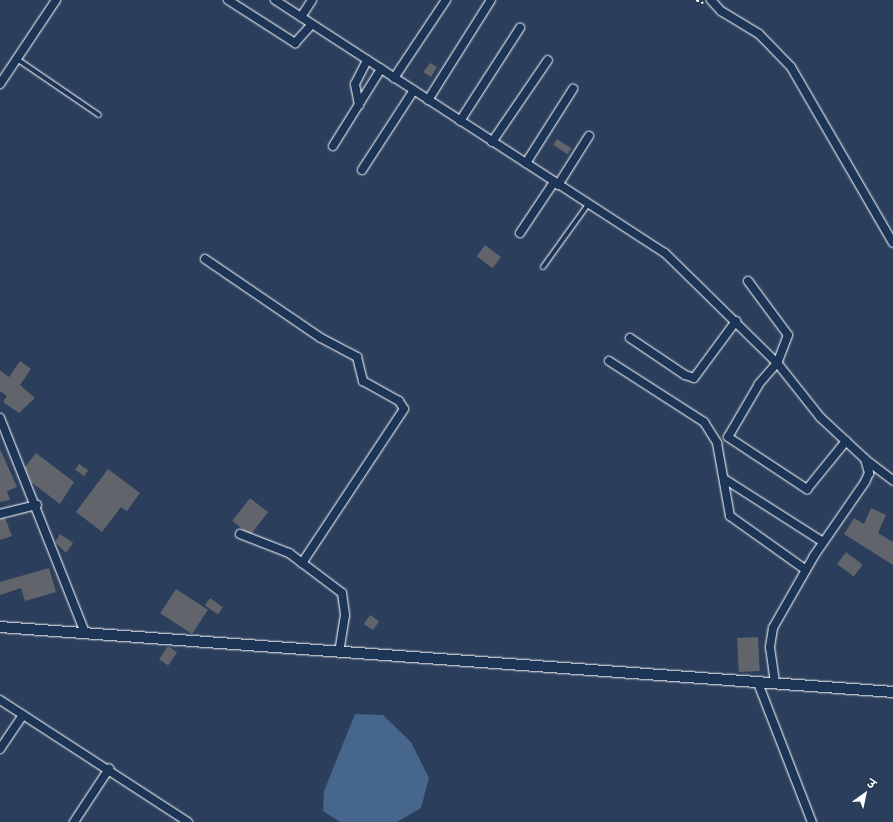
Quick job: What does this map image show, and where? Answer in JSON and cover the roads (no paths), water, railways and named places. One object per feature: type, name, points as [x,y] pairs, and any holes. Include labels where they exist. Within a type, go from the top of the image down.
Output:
[{"type":"street","points":[[0,84],[56,0]]},
{"type":"street","points":[[228,0],[295,44],[312,24]]},
{"type":"street","points":[[275,0],[492,142],[589,203],[679,264],[777,363],[820,417],[865,459],[893,480]]},
{"type":"street","points":[[301,17],[312,0]]},
{"type":"street","points":[[394,78],[446,0]]},
{"type":"street","points":[[428,100],[492,0]]},
{"type":"street","points":[[711,0],[721,11],[760,34],[791,67],[893,243]]},
{"type":"street","points":[[460,121],[520,28]]},
{"type":"street","points":[[359,105],[355,84],[367,60]]},
{"type":"street","points":[[492,142],[548,60]]},
{"type":"street","points":[[333,146],[381,69]]},
{"type":"street","points":[[526,163],[573,89]]},
{"type":"street","points":[[362,170],[414,90]]},
{"type":"street","points":[[520,233],[589,136]]},
{"type":"street","points":[[205,259],[321,338],[357,357],[365,383],[399,401],[404,409],[302,563]]},
{"type":"street","points":[[748,281],[787,332],[777,363],[759,384],[728,436],[807,489],[846,441]]},
{"type":"street","points":[[630,338],[684,375],[694,378],[736,321]]},
{"type":"street","points":[[610,361],[704,422],[718,443],[726,480],[730,516],[806,570]]},
{"type":"street","points":[[0,418],[37,505],[85,633]]},
{"type":"street","points":[[776,684],[771,637],[806,570],[823,542],[865,482],[869,473],[865,459]]},
{"type":"street","points":[[726,480],[823,542]]},
{"type":"street","points":[[0,514],[37,505]]},
{"type":"street","points":[[240,534],[271,543],[337,588],[345,600],[339,651]]},
{"type":"street","points":[[0,628],[85,633],[234,647],[339,651],[893,692]]},
{"type":"street","points":[[758,683],[812,822]]},
{"type":"street","points":[[0,700],[109,769],[188,822]]},
{"type":"street","points":[[0,749],[23,715]]},
{"type":"street","points":[[74,822],[109,769]]},
{"type":"lane","points":[[17,59],[99,115]]},
{"type":"lane","points":[[543,268],[589,203]]},
{"type":"water","points":[[355,714],[383,715],[411,742],[429,778],[421,808],[397,822],[340,822],[323,811],[324,791]]}]
